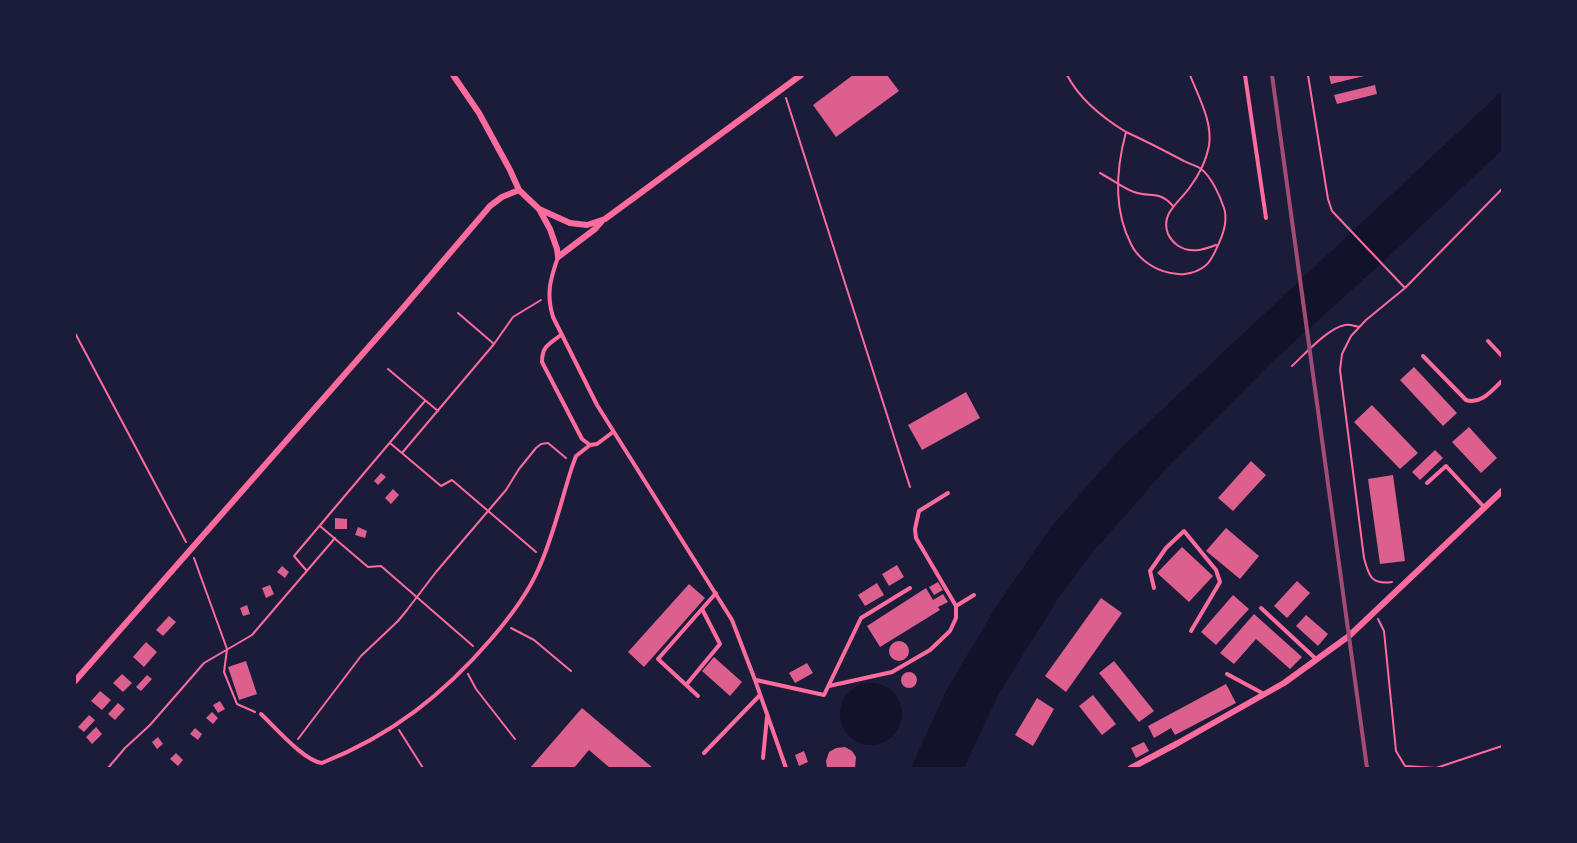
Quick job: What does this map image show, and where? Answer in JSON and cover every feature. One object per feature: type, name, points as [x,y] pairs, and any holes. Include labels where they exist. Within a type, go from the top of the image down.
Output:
[{"type":"street","points":[[453,75],[479,113],[519,190],[539,209],[550,229],[558,257],[605,219],[797,76]]},
{"type":"street","points":[[75,681],[396,317],[490,206],[502,197],[519,190]]},
{"type":"street","points":[[539,209],[570,223],[587,225],[605,219]]},
{"type":"street","points":[[1131,768],[1284,683],[1317,660],[1349,636],[1502,491]]},
{"type":"lane","points":[[1245,75],[1266,218]]},
{"type":"lane","points":[[558,257],[549,284],[549,296],[551,311],[561,335],[613,432],[732,620],[786,768]]},
{"type":"lane","points":[[561,335],[545,347],[542,362],[582,439],[590,445]]},
{"type":"lane","points":[[1488,341],[1502,356]]},
{"type":"lane","points":[[1424,356],[1466,400],[1471,402],[1482,399],[1502,381]]},
{"type":"lane","points":[[261,714],[310,759],[322,763],[396,725],[426,704],[480,652],[528,590],[543,557],[576,456],[613,432]]},
{"type":"lane","points":[[1427,483],[1446,466],[1484,507]]},
{"type":"lane","points":[[829,686],[892,672],[930,650],[950,631],[956,618],[956,606],[916,538],[915,529],[919,511],[948,493]]},
{"type":"lane","points":[[1154,588],[1150,572],[1166,548],[1184,531],[1216,570],[1220,582],[1191,631]]},
{"type":"lane","points":[[755,680],[824,695],[861,618],[910,588]]},
{"type":"lane","points":[[698,696],[658,659],[716,593]]},
{"type":"lane","points":[[956,606],[974,595]]},
{"type":"lane","points":[[1261,608],[1317,660]]},
{"type":"lane","points":[[686,685],[720,644],[702,609]]},
{"type":"lane","points":[[1227,674],[1265,694]]},
{"type":"lane","points":[[704,753],[760,694]]},
{"type":"lane","points":[[763,758],[767,716]]},
{"type":"path","points":[[1067,75],[1095,111],[1126,132],[1202,169],[1216,190],[1225,212],[1224,230],[1213,257],[1205,266],[1192,273],[1179,274],[1152,267],[1139,258],[1131,245],[1117,199],[1122,147],[1126,132]]},
{"type":"path","points":[[1190,75],[1207,122],[1209,144],[1202,169],[1173,206],[1165,226],[1170,238],[1188,250],[1198,251],[1218,245]]},
{"type":"path","points":[[1308,75],[1328,199],[1332,211],[1405,288]]},
{"type":"path","points":[[783,88],[910,487]]},
{"type":"path","points":[[1100,173],[1136,193],[1157,195],[1167,199],[1173,206]]},
{"type":"path","points":[[1404,582],[1375,582],[1369,575],[1364,558],[1340,370],[1341,354],[1359,327],[1405,288],[1502,189]]},
{"type":"path","points":[[402,453],[494,345],[513,317],[549,296]]},
{"type":"path","points":[[458,313],[494,345]]},
{"type":"path","points":[[1292,366],[1331,330],[1342,325],[1359,327]]},
{"type":"path","points":[[75,333],[191,550],[227,649],[224,672],[237,704],[261,714]]},
{"type":"path","points":[[388,369],[438,411]]},
{"type":"path","points":[[306,570],[294,556],[425,401]]},
{"type":"path","points":[[390,443],[441,486],[452,480],[543,557]]},
{"type":"path","points":[[293,745],[361,656],[398,621],[436,572],[506,490],[519,469],[540,444],[550,445],[573,463]]},
{"type":"path","points":[[320,525],[368,567],[381,566],[480,652]]},
{"type":"path","points":[[108,768],[125,748],[150,725],[204,663],[252,635],[335,538]]},
{"type":"path","points":[[1375,612],[1384,631],[1396,751],[1405,766],[1436,768],[1502,746]]},
{"type":"path","points":[[502,626],[518,631],[534,640],[572,671]]},
{"type":"path","points":[[465,668],[476,688],[514,739]]},
{"type":"path","points":[[396,725],[423,768]]},
{"type":"shaded area","points":[[1502,91],[1502,150],[1274,360],[1165,470],[1092,553],[1059,597],[998,695],[964,768],[911,768],[945,693],[994,610],[1051,527],[1120,449]]},
{"type":"shaded area","points":[[871,683],[893,692],[902,714],[893,736],[871,745],[849,736],[840,714],[849,692]]},
{"type":"building","points":[[853,75],[887,75],[899,91],[836,137],[813,105]]},
{"type":"building","points":[[1329,75],[1364,75],[1364,76],[1331,84]]},
{"type":"building","points":[[1375,85],[1377,94],[1337,104],[1334,95]]},
{"type":"building","points":[[1414,367],[1457,413],[1443,426],[1400,380]]},
{"type":"building","points":[[966,392],[980,418],[922,450],[908,425]]},
{"type":"building","points":[[1372,405],[1418,453],[1400,469],[1354,422]]},
{"type":"building","points":[[1469,427],[1497,458],[1481,473],[1452,442]]},
{"type":"building","points":[[1435,450],[1443,458],[1420,480],[1412,472]]},
{"type":"building","points":[[1251,461],[1266,475],[1233,511],[1218,498]]},
{"type":"building","points":[[381,473],[386,477],[378,485],[374,481]]},
{"type":"building","points":[[1393,475],[1405,561],[1380,564],[1368,479]]},
{"type":"building","points":[[393,489],[399,495],[391,504],[385,498]]},
{"type":"building","points":[[335,518],[347,519],[347,529],[335,529]]},
{"type":"building","points":[[358,527],[367,531],[365,538],[355,535]]},
{"type":"building","points":[[1226,528],[1259,556],[1240,579],[1206,551]]},
{"type":"building","points":[[1182,547],[1213,576],[1189,602],[1157,573]]},
{"type":"building","points":[[897,565],[904,577],[889,586],[882,574]]},
{"type":"building","points":[[282,566],[289,572],[285,578],[277,572]]},
{"type":"building","points":[[1297,581],[1310,593],[1287,618],[1274,606]]},
{"type":"building","points":[[938,582],[943,590],[934,595],[929,587]]},
{"type":"building","points":[[877,583],[884,595],[865,606],[858,595]]},
{"type":"building","points":[[689,584],[705,598],[644,667],[628,652]]},
{"type":"building","points":[[270,585],[274,594],[266,598],[262,588]]},
{"type":"building","points":[[926,588],[933,600],[943,594],[948,602],[938,607],[940,610],[880,647],[867,626]]},
{"type":"building","points":[[1233,595],[1249,609],[1216,645],[1201,632]]},
{"type":"building","points":[[1101,598],[1122,613],[1066,692],[1045,676]]},
{"type":"building","points":[[247,605],[250,614],[243,616],[240,608]]},
{"type":"building","points":[[1254,614],[1302,657],[1290,669],[1256,639],[1234,664],[1220,653]]},
{"type":"building","points":[[1306,615],[1328,634],[1318,646],[1296,626]]},
{"type":"building","points":[[169,616],[176,622],[163,636],[156,630]]},
{"type":"building","points":[[899,641],[906,644],[909,651],[906,658],[899,661],[892,658],[889,651],[892,644]]},
{"type":"building","points":[[146,642],[157,652],[144,667],[133,657]]},
{"type":"building","points":[[714,657],[742,682],[730,696],[702,671]]},
{"type":"building","points":[[246,661],[257,694],[239,700],[228,667]]},
{"type":"building","points":[[1114,661],[1154,711],[1139,722],[1099,673]]},
{"type":"building","points":[[807,663],[813,673],[795,683],[789,673]]},
{"type":"building","points":[[909,672],[917,680],[909,688],[901,680]]},
{"type":"building","points":[[122,674],[132,683],[123,692],[113,683]]},
{"type":"building","points":[[147,675],[152,679],[141,691],[136,687]]},
{"type":"building","points":[[1226,684],[1236,703],[1175,735],[1171,728],[1154,738],[1148,726]]},
{"type":"building","points":[[100,691],[111,700],[102,710],[91,701]]},
{"type":"building","points":[[1093,695],[1116,724],[1102,735],[1079,706]]},
{"type":"building","points":[[1037,698],[1054,709],[1033,746],[1015,735]]},
{"type":"building","points":[[220,701],[225,709],[218,713],[213,705]]},
{"type":"building","points":[[118,703],[125,709],[115,720],[108,714]]},
{"type":"building","points":[[582,708],[653,768],[610,768],[589,750],[574,768],[530,768]]},
{"type":"building","points":[[212,712],[218,718],[213,724],[206,718]]},
{"type":"building","points":[[89,715],[95,720],[84,732],[78,727]]},
{"type":"building","points":[[96,727],[102,734],[92,744],[86,737]]},
{"type":"building","points":[[195,728],[202,734],[198,740],[190,734]]},
{"type":"building","points":[[158,737],[163,744],[157,749],[152,742]]},
{"type":"building","points":[[1144,742],[1149,751],[1136,758],[1131,748]]},
{"type":"building","points":[[845,747],[856,757],[855,768],[827,768],[826,761],[829,752]]},
{"type":"building","points":[[804,751],[808,762],[799,766],[795,755]]},
{"type":"building","points":[[176,753],[183,760],[178,766],[170,759]]},
{"type":"railway","points":[[1272,75],[1367,768]]}]
